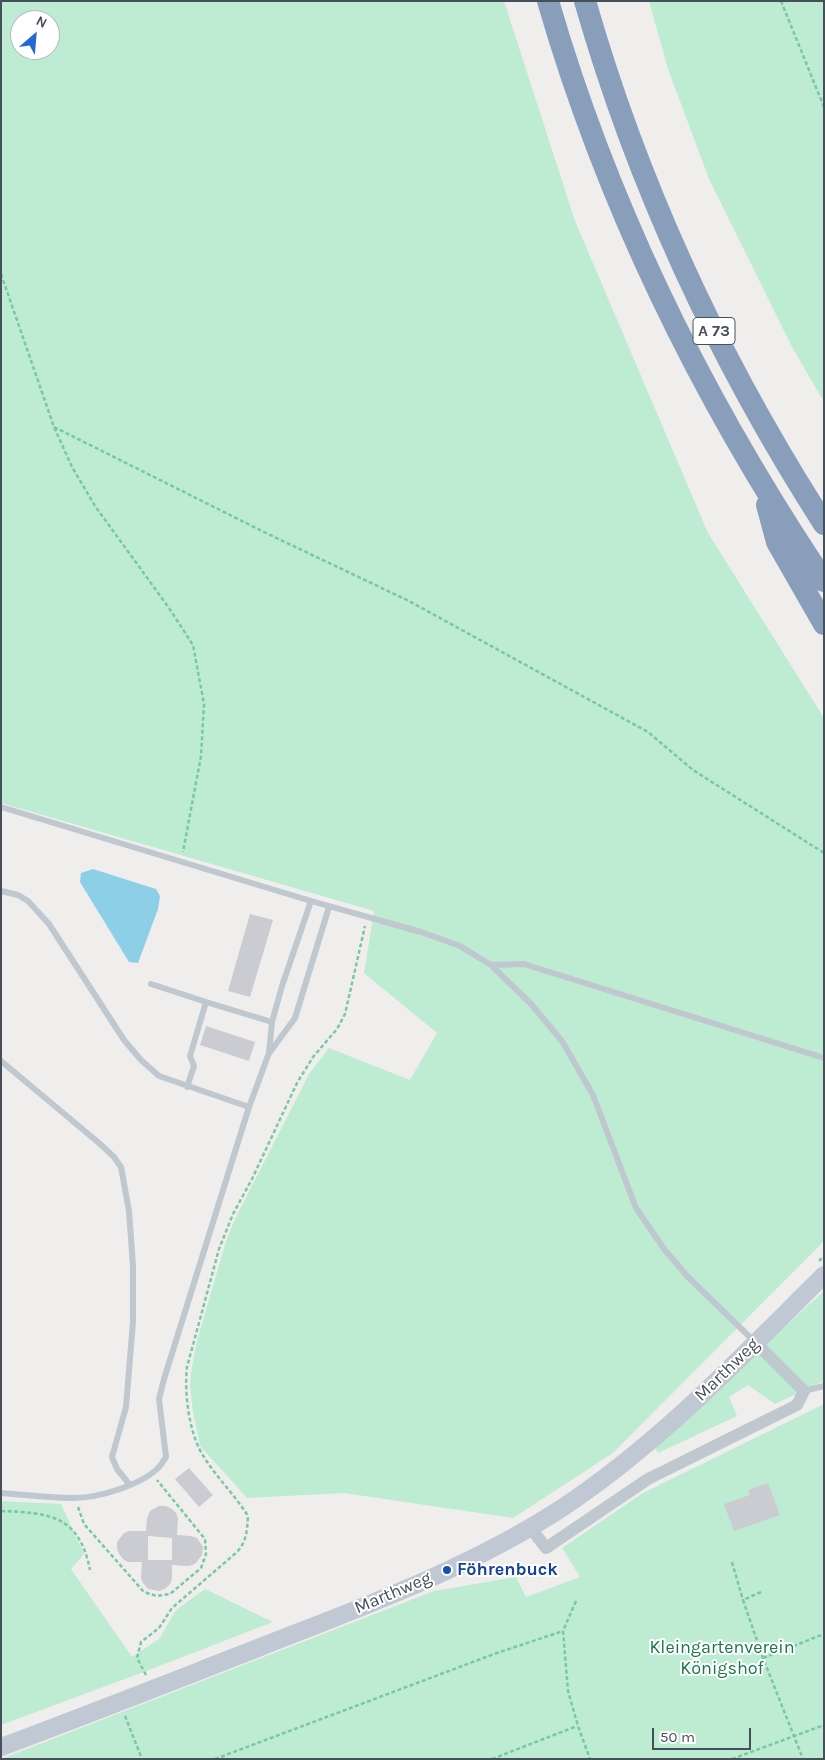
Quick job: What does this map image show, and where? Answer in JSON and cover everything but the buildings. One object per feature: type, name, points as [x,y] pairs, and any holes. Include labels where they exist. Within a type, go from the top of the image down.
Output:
[{"type":"highway","name":"A 73","points":[[548,1],[561,45],[600,157],[639,250],[702,378],[761,483],[824,581]]},
{"type":"highway","name":"A 73","points":[[585,1],[594,34],[630,140],[658,210],[702,308],[752,404],[821,519]]},
{"type":"highway","points":[[761,483],[777,542],[824,624]]},
{"type":"main road","name":"Marthweg","points":[[1,1747],[394,1593],[463,1562],[530,1527],[566,1505],[641,1450],[756,1343],[820,1268]]},
{"type":"street","points":[[530,1527],[546,1548],[648,1479],[797,1405],[804,1391],[756,1343]]},
{"type":"lane","points":[[1,807],[329,907],[421,932],[460,946],[491,965],[532,1005],[562,1041],[593,1095],[636,1208],[688,1277],[756,1343]]},
{"type":"lane","points":[[1,890],[18,895],[28,901],[49,924],[124,1040],[141,1060],[159,1076],[249,1107]]},
{"type":"lane","points":[[1,1493],[75,1498],[96,1495],[130,1485],[159,1467],[166,1457],[159,1399],[164,1379],[249,1107],[269,1053],[272,1022],[310,901]]},
{"type":"lane","points":[[269,1053],[295,1018],[329,907]]},
{"type":"lane","points":[[491,965],[524,964],[824,1058]]},
{"type":"lane","points":[[151,984],[272,1022]]},
{"type":"lane","points":[[187,1087],[194,1066],[190,1056],[206,1002]]},
{"type":"lane","points":[[1,1061],[100,1143],[114,1157],[123,1174],[129,1212],[133,1322],[126,1407],[112,1457],[117,1469],[130,1485]]},
{"type":"lane","points":[[804,1391],[824,1386]]},
{"type":"path","points":[[781,1],[824,107]]},
{"type":"path","points":[[1,274],[54,427],[72,467],[95,506],[169,608],[193,645],[204,704],[201,756],[182,862]]},
{"type":"path","points":[[54,427],[266,533],[409,600],[648,732],[694,770],[824,853]]},
{"type":"path","points":[[148,1678],[137,1658],[141,1642],[159,1628],[172,1608],[224,1565],[244,1544],[246,1538],[248,1516],[202,1455],[196,1441],[186,1395],[187,1367],[219,1248],[233,1214],[252,1179],[297,1083],[313,1057],[337,1029],[346,1014],[367,918]]},
{"type":"path","points":[[820,1268],[824,1256]]},
{"type":"path","points":[[75,1498],[84,1524],[144,1592],[157,1596],[170,1594],[201,1568],[206,1554],[205,1539],[151,1473]]},
{"type":"path","points":[[1,1511],[34,1513],[54,1517],[69,1525],[78,1537],[90,1570]]},
{"type":"path","points":[[732,1562],[763,1658],[803,1759]]},
{"type":"path","points":[[743,1600],[761,1592]]},
{"type":"path","points":[[576,1600],[563,1631],[568,1690],[590,1759]]},
{"type":"path","points":[[215,1759],[494,1654],[563,1631]]},
{"type":"path","points":[[763,1658],[824,1634]]},
{"type":"path","points":[[119,1702],[142,1759]]},
{"type":"path","points":[[732,1759],[824,1725]]},
{"type":"path","points":[[492,1759],[578,1726]]},
{"type":"green space","points":[[1,1],[504,1],[575,221],[708,533],[824,718],[824,1241],[613,1453],[513,1518],[344,1493],[247,1498],[200,1446],[193,1412],[190,1386],[191,1372],[197,1341],[226,1241],[234,1221],[309,1074],[329,1048],[410,1080],[437,1033],[364,973],[374,911],[1,803]]},
{"type":"green space","points":[[649,1],[824,1],[824,402],[792,347],[709,179],[668,69]]},
{"type":"green space","points":[[824,1291],[824,1381],[775,1404],[748,1385],[729,1397],[737,1416],[658,1453],[654,1446]]},
{"type":"green space","name":"Kleingartenverein Königshof","points":[[824,1404],[824,1759],[1,1759],[434,1591],[516,1577],[526,1597],[580,1577],[562,1548],[643,1493]]},
{"type":"green space","points":[[1,1501],[61,1504],[84,1554],[71,1569],[132,1657],[159,1639],[176,1610],[205,1589],[273,1622],[1,1725]]},
{"type":"water","points":[[93,869],[156,889],[160,896],[158,909],[138,963],[129,962],[80,882],[81,873]]},
{"type":"place","name":"Föhrenbuck","points":[[447,1570]]}]
